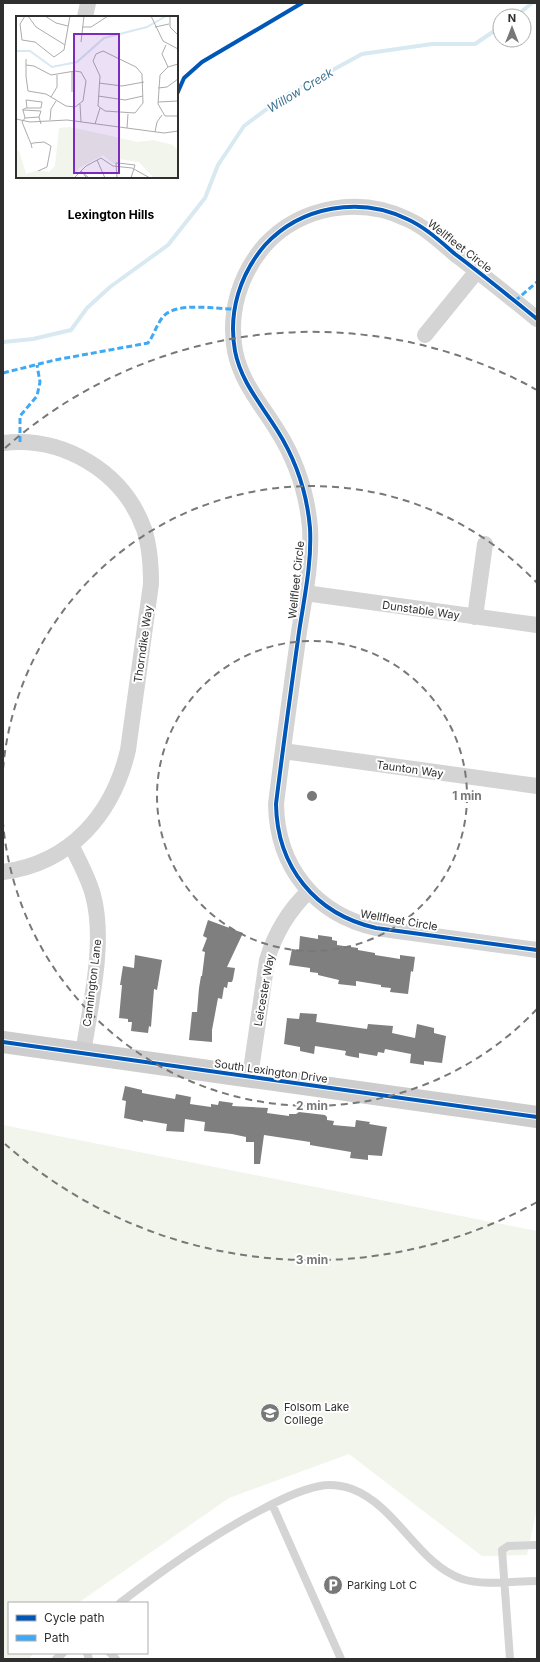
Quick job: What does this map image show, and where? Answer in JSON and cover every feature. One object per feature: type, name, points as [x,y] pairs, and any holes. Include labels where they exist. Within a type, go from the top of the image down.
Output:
[{"type":"street","points":[[85,16],[88,3]]},
{"type":"street","name":"Wellfleet Circle","points":[[537,319],[420,226],[409,220],[373,208],[348,207],[323,210],[288,226],[268,242],[246,273],[234,309],[233,334],[237,360],[246,383],[288,448],[303,488],[310,531],[310,552],[305,593],[282,751],[276,804],[278,829],[290,865],[309,891],[329,909],[364,925],[537,950]]},
{"type":"street","points":[[425,335],[477,271]]},
{"type":"street","name":"Thorndike Way","points":[[3,443],[32,442],[51,446],[68,451],[100,470],[126,496],[143,529],[151,565],[151,584],[128,750],[123,770],[106,807],[94,823],[70,845],[52,857],[33,865],[3,872]]},
{"type":"street","points":[[475,617],[485,544]]},
{"type":"street","name":"Dunstable Way","points":[[305,593],[537,625]]},
{"type":"street","name":"Taunton Way","points":[[282,751],[537,786]]},
{"type":"street","name":"Cannington Lane","points":[[70,845],[85,874],[93,894],[98,925],[98,947],[84,1054]]},
{"type":"street","name":"Leicester Way","points":[[250,1077],[267,960],[272,943],[290,911],[309,891]]},
{"type":"street","name":"South Lexington Drive","points":[[3,1042],[537,1117]]},
{"type":"lane","points":[[121,1602],[226,1529],[272,1504],[321,1485],[339,1485],[353,1490],[379,1507],[438,1566],[462,1579],[478,1582],[537,1581]]},
{"type":"lane","points":[[272,1504],[341,1659]]},
{"type":"lane","points":[[510,1659],[502,1550],[508,1546],[537,1545]]},
{"type":"shaded area","name":"Folsom Lake College","points":[[3,1125],[537,1231],[537,1508],[527,1555],[482,1556],[349,1454],[229,1498],[79,1602],[8,1602],[8,1654],[32,1654],[29,1659],[3,1659]]},
{"type":"building","points":[[208,920],[243,933],[227,967],[235,968],[232,982],[228,982],[227,988],[224,987],[222,999],[218,998],[212,1030],[212,1042],[189,1040],[192,1012],[197,1012],[205,952],[202,951],[207,938],[203,936]]},
{"type":"building","points":[[318,935],[332,937],[332,940],[337,941],[337,945],[358,948],[358,950],[375,953],[375,955],[400,959],[400,955],[415,957],[413,972],[411,971],[408,994],[390,992],[391,988],[356,981],[356,986],[338,984],[339,980],[310,972],[310,968],[289,965],[292,949],[299,950],[300,936],[318,939]]},
{"type":"building","points":[[135,955],[162,960],[157,990],[154,989],[151,1027],[149,1026],[148,1033],[131,1031],[132,1022],[128,1022],[128,1019],[119,1018],[122,985],[120,985],[123,966],[134,968]]},
{"type":"building","points":[[300,1013],[317,1014],[316,1022],[367,1029],[368,1024],[393,1026],[392,1033],[415,1038],[417,1024],[434,1028],[434,1033],[446,1036],[442,1063],[424,1061],[424,1065],[410,1063],[411,1054],[385,1049],[384,1053],[378,1052],[377,1056],[359,1053],[359,1058],[345,1055],[346,1051],[315,1046],[314,1054],[300,1051],[300,1047],[284,1044],[287,1018],[299,1019]]},
{"type":"building","points":[[125,1086],[142,1090],[142,1093],[175,1099],[176,1094],[191,1097],[190,1104],[211,1107],[211,1104],[218,1105],[219,1101],[233,1103],[232,1106],[268,1108],[267,1113],[289,1116],[289,1114],[296,1114],[299,1112],[325,1115],[327,1120],[334,1121],[333,1125],[355,1127],[356,1120],[370,1122],[369,1124],[387,1127],[382,1156],[368,1155],[368,1160],[350,1158],[351,1152],[310,1145],[310,1142],[264,1135],[260,1164],[254,1164],[254,1142],[246,1142],[246,1137],[204,1131],[205,1122],[185,1119],[184,1132],[166,1131],[167,1124],[143,1120],[143,1122],[124,1118],[126,1101],[122,1100]]},
{"type":"waterway","name":"Willow Creek","points":[[526,8],[532,3]]},
{"type":"waterway","name":"Willow Creek","points":[[3,342],[33,339],[71,330],[87,308],[110,287],[168,245],[205,198],[218,165],[244,126],[283,97],[362,54],[432,44],[475,44],[492,32]]},
{"type":"marked path","points":[[515,301],[537,282]]},
{"type":"marked path","points":[[3,373],[55,360],[148,343],[162,318],[176,309],[195,307],[234,309]]},
{"type":"marked path","points":[[20,442],[20,416],[37,396],[40,382],[37,365]]},
{"type":"cycle path","points":[[178,92],[184,78],[202,62],[302,3]]},
{"type":"cycle path","points":[[537,319],[420,226],[389,212],[370,208],[351,207],[332,209],[313,214],[296,221],[265,245],[256,256],[243,281],[238,294],[233,322],[235,351],[242,373],[252,392],[271,420],[290,453],[300,477],[310,528],[310,554],[307,581],[276,804],[278,827],[283,848],[292,867],[304,884],[318,899],[335,912],[354,921],[376,928],[537,950]]},
{"type":"cycle path","points":[[3,1042],[537,1117]]},
{"type":"place","name":"Folsom Lake College","points":[[270,1413]]},
{"type":"place","name":"Parking Lot C","points":[[333,1585]]},
{"type":"district","name":"Lexington Hills","points":[[111,214]]}]
